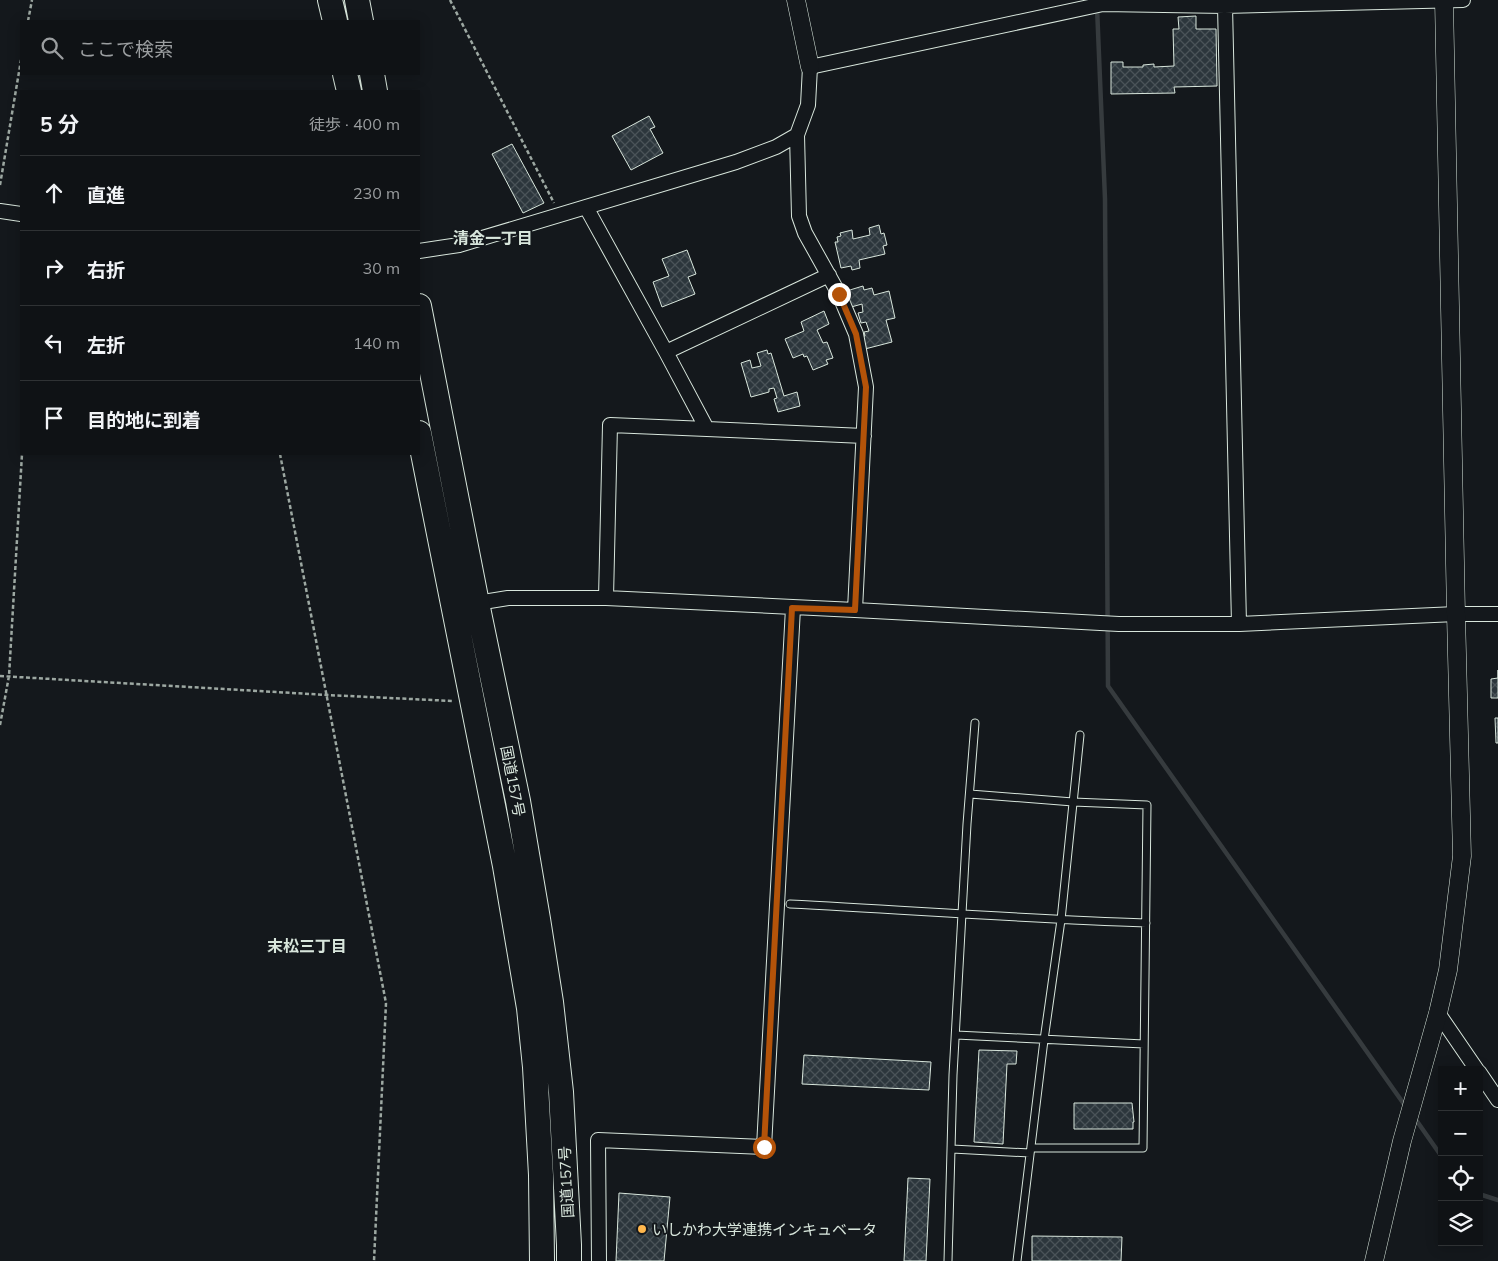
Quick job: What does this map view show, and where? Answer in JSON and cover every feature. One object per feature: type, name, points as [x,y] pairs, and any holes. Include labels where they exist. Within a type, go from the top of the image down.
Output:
[{"type":"highway","points":[[330,0],[335,20]]},
{"type":"highway","points":[[357,0],[361,20]]},
{"type":"highway","points":[[345,75],[349,90]]},
{"type":"highway","points":[[372,75],[375,90]]},
{"type":"highway","name":"国道157号","points":[[420,311],[518,802],[550,1002],[561,1092],[569,1245],[568,1261]]},
{"type":"highway","name":"国道157号","points":[[420,438],[505,866],[528,1008],[535,1067],[541,1175],[542,1261]]},
{"type":"street","points":[[796,0],[810,67],[808,105],[797,135],[799,216],[805,233],[839,294],[856,334],[866,387],[855,610]]},
{"type":"street","points":[[1374,1261],[1402,1141],[1438,1013],[1448,970],[1462,856],[1444,0]]},
{"type":"street","points":[[810,67],[1103,4],[1225,6],[1463,0]]},
{"type":"street","points":[[1225,6],[1239,624]]},
{"type":"street","points":[[420,251],[459,245],[736,162],[776,147],[797,135]]},
{"type":"street","points":[[586,207],[706,429]]},
{"type":"street","points":[[0,211],[20,214]]},
{"type":"street","points":[[666,352],[828,275]]},
{"type":"street","points":[[606,598],[610,426],[864,436]]},
{"type":"street","points":[[477,603],[508,598],[606,598],[1118,624],[1239,624],[1456,614],[1498,614]]},
{"type":"street","points":[[599,1261],[598,1140],[764,1147],[792,608]]},
{"type":"street","points":[[1438,1013],[1475,1066]]},
{"type":"street","points":[[1483,1078],[1498,1100]]},
{"type":"lane","points":[[948,1261],[953,1075],[975,723]]},
{"type":"lane","points":[[1016,1261],[1061,920],[1080,735]]},
{"type":"lane","points":[[952,1150],[1143,1148],[1147,805],[1073,802],[970,794]]},
{"type":"lane","points":[[790,904],[1061,920],[1146,923]]},
{"type":"lane","points":[[956,1035],[1144,1044]]},
{"type":"path","points":[[28,20],[32,0]]},
{"type":"path","points":[[450,0],[560,215]]},
{"type":"path","points":[[0,185],[20,66]]},
{"type":"path","points":[[0,725],[9,676],[22,455]]},
{"type":"path","points":[[280,455],[386,1003],[374,1261]]},
{"type":"path","points":[[0,676],[327,696],[472,702]]},
{"type":"building","points":[[1196,16],[1196,29],[1216,29],[1217,86],[1174,87],[1175,93],[1111,94],[1111,62],[1123,62],[1123,67],[1143,67],[1143,65],[1154,64],[1154,67],[1174,66],[1173,29],[1179,29],[1178,17]]},
{"type":"building","points":[[649,116],[655,127],[650,129],[663,153],[631,170],[612,136]]},
{"type":"building","points":[[512,144],[544,203],[523,213],[492,154]]},
{"type":"building","points":[[879,225],[881,234],[884,233],[887,245],[883,246],[885,254],[859,260],[860,268],[852,270],[851,266],[841,268],[835,242],[838,242],[837,237],[841,236],[840,233],[852,230],[853,239],[870,235],[869,228]]},
{"type":"building","points":[[687,250],[696,274],[688,277],[695,294],[662,307],[653,282],[669,276],[662,259]]},
{"type":"building","points":[[863,286],[864,290],[872,288],[874,295],[889,291],[895,318],[886,320],[892,342],[861,350],[858,337],[865,336],[864,332],[869,331],[866,322],[861,323],[858,313],[863,312],[862,304],[844,309],[840,293]]},
{"type":"building","points":[[824,311],[829,324],[817,330],[823,343],[827,342],[833,358],[826,360],[828,364],[813,370],[807,356],[804,357],[803,354],[793,358],[785,339],[804,331],[801,322]]},
{"type":"building","points":[[767,350],[768,354],[771,353],[784,396],[797,392],[800,406],[778,412],[774,399],[777,398],[774,388],[769,389],[769,392],[751,397],[741,363],[750,360],[752,368],[761,366],[757,353]]},
{"type":"building","points":[[1498,678],[1498,698],[1491,698],[1491,679]]},
{"type":"building","points":[[1495,718],[1498,718],[1498,743],[1496,743]]},
{"type":"building","points":[[979,1050],[1017,1051],[1016,1064],[1007,1064],[1003,1144],[974,1142]]},
{"type":"building","points":[[804,1055],[931,1062],[929,1090],[802,1084]]},
{"type":"building","points":[[1074,1103],[1132,1103],[1133,1129],[1074,1129]]},
{"type":"building","points":[[908,1178],[930,1179],[926,1261],[904,1261]]},
{"type":"building","name":"いしかわ大学連携インキュベータ","points":[[619,1193],[670,1197],[664,1261],[616,1261]]},
{"type":"building","points":[[1032,1236],[1122,1237],[1121,1261],[1032,1261]]},
{"type":"waterway","points":[[1097,7],[1105,199],[1108,686],[1406,1107]]},
{"type":"waterway","points":[[1414,1117],[1441,1156]]},
{"type":"waterway","points":[[1483,1195],[1498,1200]]},
{"type":"place","name":"いしかわ大学連携インキュベータ","points":[[642,1229]]},
{"type":"district","name":"清金一丁目","points":[[493,238]]},
{"type":"district","name":"末松三丁目","points":[[307,946]]},
{"type":"route","points":[[764,1147],[792,608],[855,610],[866,387],[856,334],[839,294]]}]
